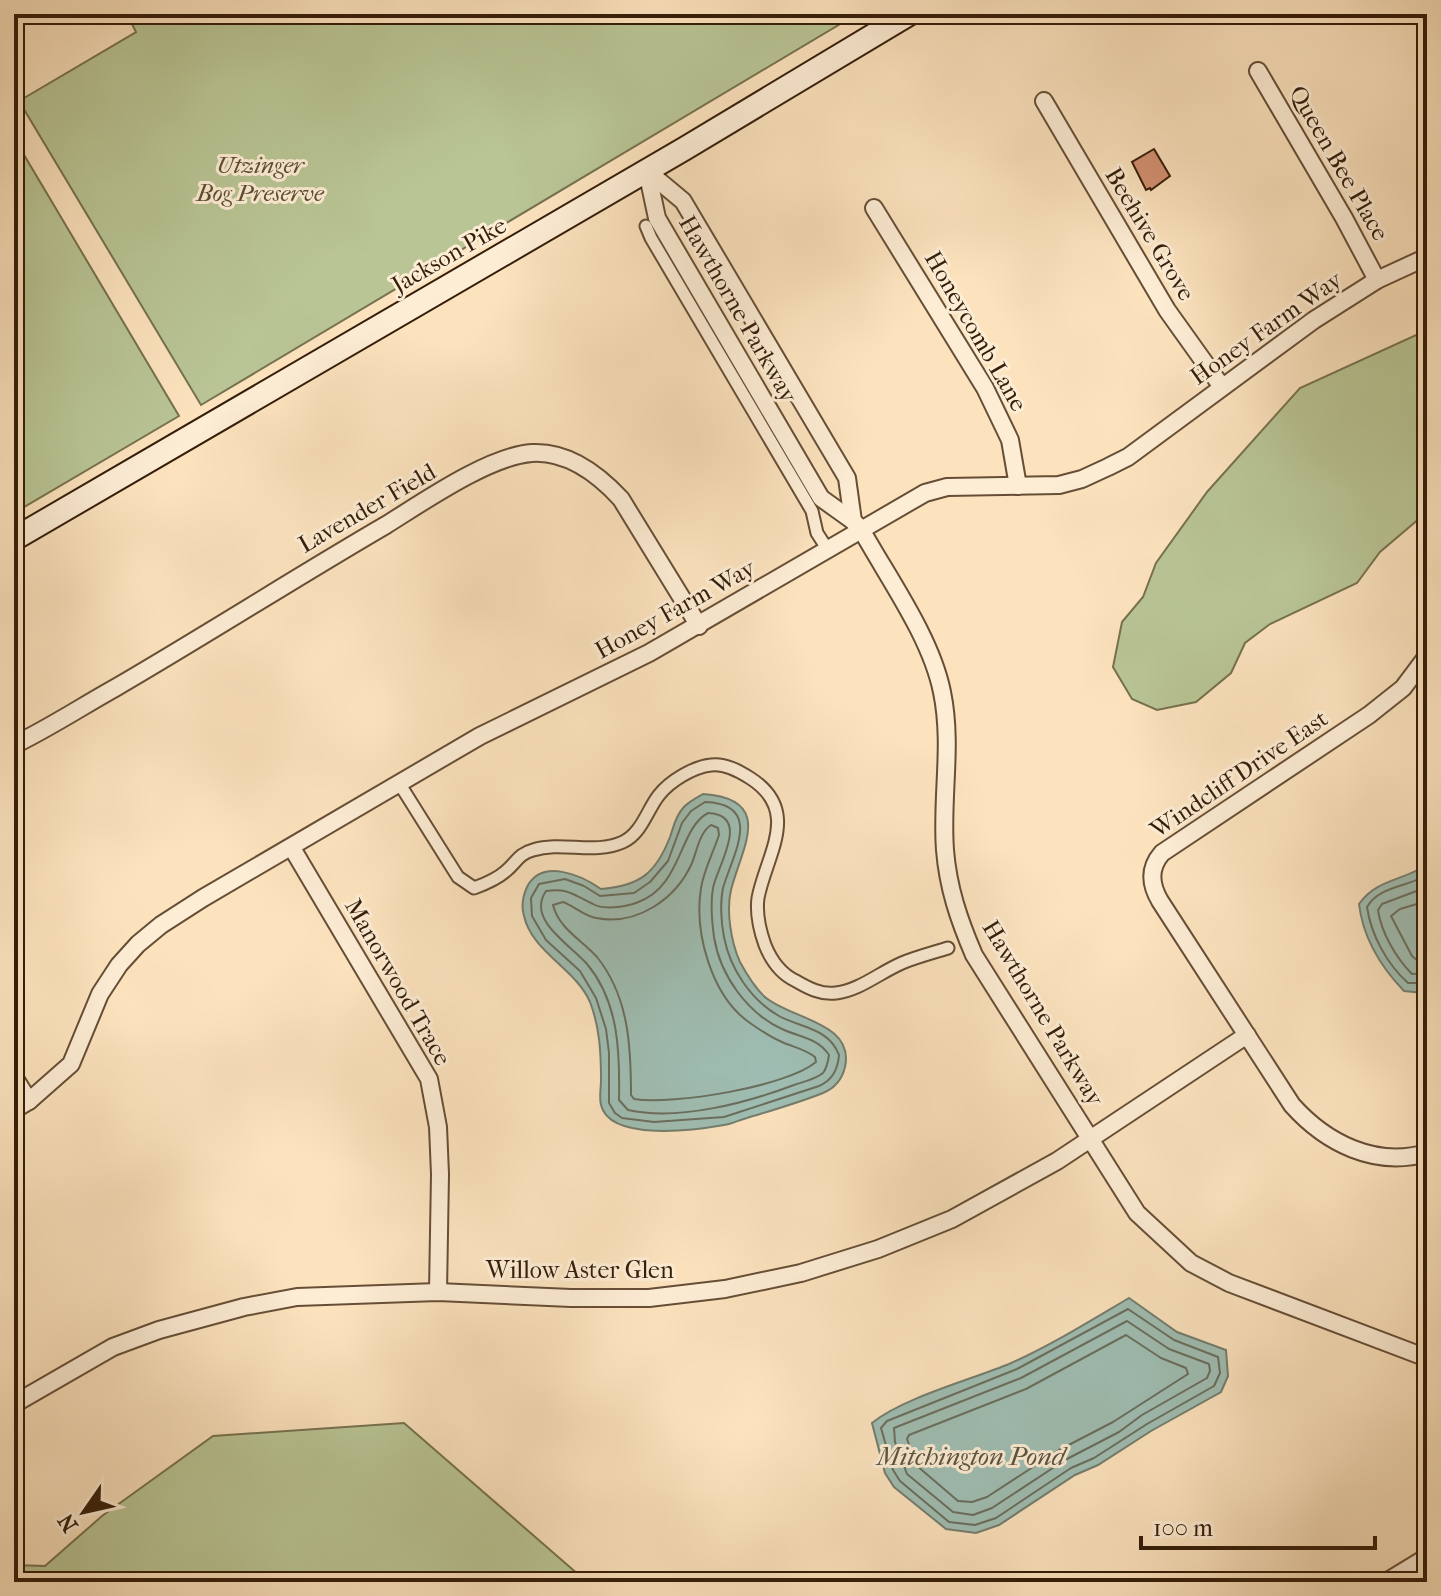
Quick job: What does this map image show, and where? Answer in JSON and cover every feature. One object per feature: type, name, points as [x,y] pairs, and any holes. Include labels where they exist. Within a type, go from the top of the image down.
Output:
[{"type":"main road","name":"Jackson Pike","points":[[14,539],[647,171],[909,14]]},
{"type":"street","name":"Queen Bee Place","points":[[1258,71],[1377,280]]},
{"type":"street","name":"Beehive Grove","points":[[1044,101],[1167,310],[1222,387]]},
{"type":"street","name":"Hawthorne Parkway","points":[[647,171],[657,218],[691,280],[821,498],[857,525]]},
{"type":"street","name":"Hawthorne Parkway","points":[[647,171],[683,201],[847,478],[857,525],[930,656],[942,690],[948,732],[945,847],[956,914],[974,955],[1137,1213],[1191,1263],[1229,1283],[1427,1358]]},
{"type":"street","name":"Honeycomb Lane","points":[[874,208],[985,388],[1010,440],[1018,486]]},
{"type":"street","points":[[646,226],[812,511],[817,533],[828,550]]},
{"type":"street","name":"Honey Farm Way","points":[[14,1110],[29,1101],[71,1064],[100,994],[119,965],[161,925],[203,898],[480,736],[699,626],[828,550],[857,525],[925,493],[947,487],[1059,485],[1082,479],[1128,457],[1314,320],[1377,280],[1427,257]]},
{"type":"street","name":"Lavender Field","points":[[14,745],[158,663],[437,494],[506,458],[533,453],[552,455],[586,468],[604,481],[621,499],[699,626]]},
{"type":"street","name":"Windcliff Drive East","points":[[1247,1035],[1154,891],[1152,870],[1155,860],[1172,845],[1369,715],[1403,688],[1427,656]]},
{"type":"street","points":[[399,783],[458,877],[474,888],[507,871],[519,854],[538,848],[563,845],[598,849],[625,841],[647,818],[660,794],[683,775],[711,765],[734,768],[754,780],[772,800],[778,821],[777,841],[758,901],[760,932],[771,957],[788,978],[812,990],[834,993],[861,985],[902,963],[948,948]]},
{"type":"street","name":"Manorwood Trace","points":[[292,848],[429,1079],[438,1127],[440,1174],[438,1292]]},
{"type":"street","points":[[1247,1035],[1292,1105],[1322,1134],[1360,1153],[1396,1157],[1427,1153]]},
{"type":"street","name":"Willow Aster Glen","points":[[14,1404],[113,1347],[159,1330],[244,1307],[297,1297],[438,1292],[649,1298],[725,1289],[801,1273],[878,1249],[952,1219],[1057,1161],[1247,1035]]},
{"type":"street","points":[[14,1077],[29,1101]]},
{"type":"street","points":[[1386,1582],[1427,1557]]},
{"type":"green space","name":"Utzinger Bog Preserve","points":[[127,14],[857,14],[201,405],[19,101],[136,32]]},
{"type":"green space","points":[[14,138],[179,416],[14,513]]},
{"type":"green space","points":[[1427,330],[1427,512],[1380,552],[1357,583],[1270,624],[1245,643],[1231,673],[1196,702],[1157,710],[1132,699],[1113,667],[1122,622],[1143,597],[1156,563],[1207,492],[1300,388]]},
{"type":"green space","points":[[404,1423],[587,1582],[14,1582],[14,1565],[45,1566],[102,1516],[213,1436]]},
{"type":"water","points":[[703,794],[726,798],[740,805],[747,816],[746,843],[731,890],[729,907],[732,936],[740,962],[765,997],[818,1023],[840,1040],[845,1052],[845,1067],[840,1080],[827,1091],[730,1124],[675,1131],[636,1129],[608,1117],[601,1105],[599,1041],[590,1002],[575,980],[529,929],[524,916],[524,897],[534,878],[552,871],[573,875],[601,889],[636,881],[659,860],[680,811]]},
{"type":"water","points":[[1427,865],[1427,988],[1423,993],[1404,991],[1374,951],[1364,928],[1359,904],[1382,885]]},
{"type":"water","name":"Mitchington Pond","points":[[1129,1298],[1177,1332],[1226,1350],[1228,1376],[1221,1392],[1098,1465],[1075,1475],[999,1525],[976,1533],[946,1529],[894,1487],[885,1473],[872,1423],[901,1405],[1024,1357]]},
{"type":"building","points":[[1154,149],[1170,176],[1151,190],[1146,190],[1132,162]]}]
